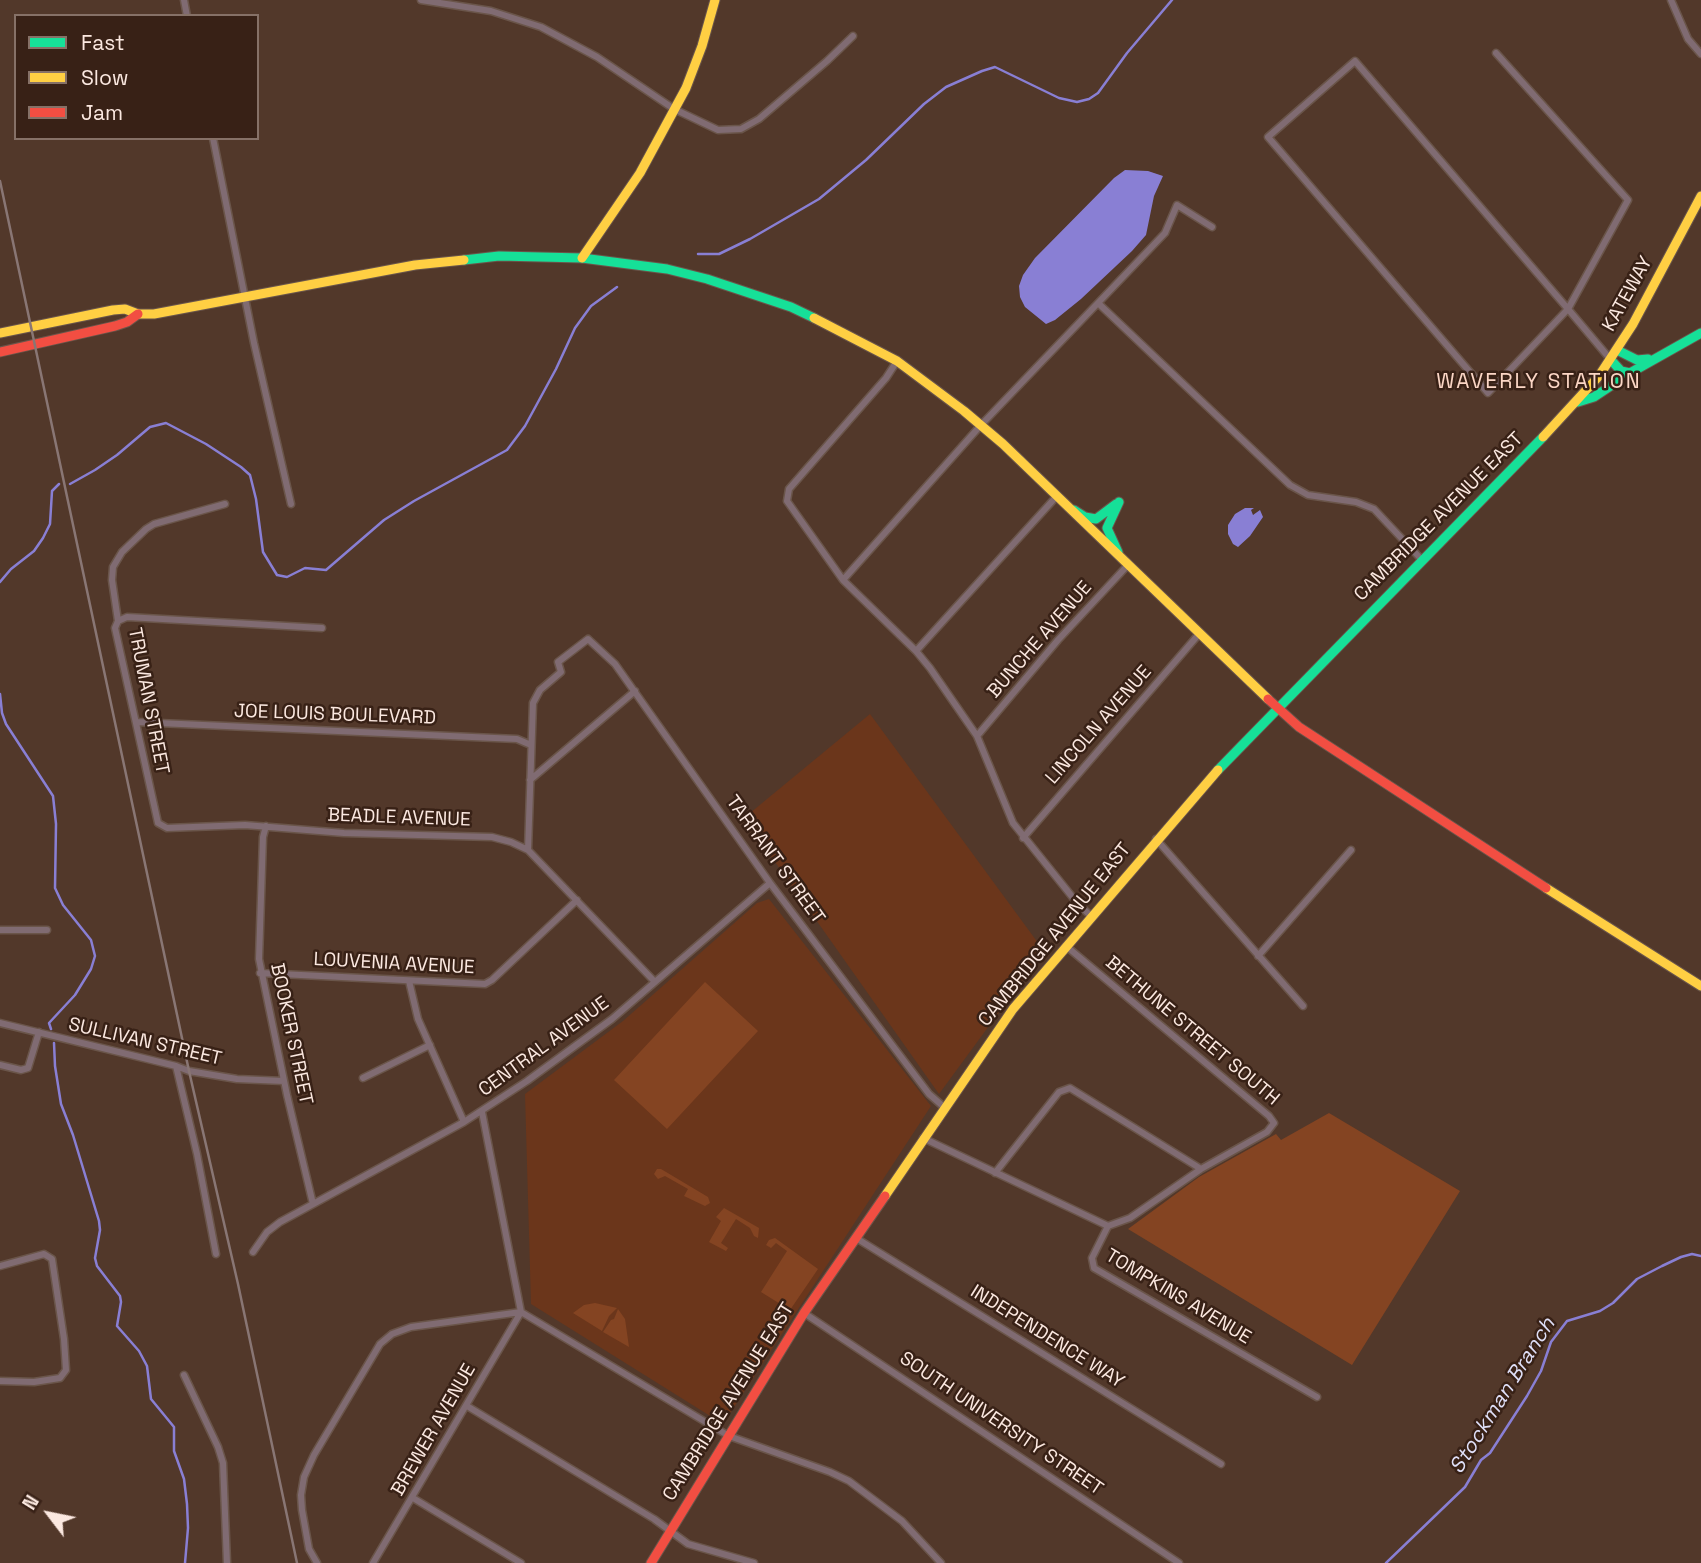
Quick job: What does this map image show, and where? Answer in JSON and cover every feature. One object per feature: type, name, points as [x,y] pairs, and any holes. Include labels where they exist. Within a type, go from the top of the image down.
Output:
[{"type":"main road","points":[[582,258],[646,163],[674,109],[694,69],[715,0]]},
{"type":"main road","name":"KATEWAY","points":[[1577,402],[1611,360],[1633,324],[1701,196]]},
{"type":"main road","points":[[0,333],[113,310],[125,309],[138,314],[154,314],[246,295],[463,258],[582,258],[667,269],[754,293],[835,327],[897,361],[981,425],[1299,727],[1701,986]]},
{"type":"main road","points":[[0,352],[115,327],[138,314]]},
{"type":"main road","points":[[1577,402],[1594,397],[1653,358],[1701,333]]},
{"type":"main road","points":[[1617,350],[1637,360],[1653,358]]},
{"type":"main road","points":[[1611,360],[1621,371],[1630,373]]},
{"type":"main road","name":"CAMBRIDGE AVENUE EAST","points":[[651,1563],[804,1313],[1013,1009],[1156,839],[1276,707],[1577,402]]},
{"type":"main road","points":[[1058,499],[1085,517],[1096,519],[1119,502],[1107,528],[1126,565]]},
{"type":"street","points":[[421,0],[491,11],[541,27],[597,57],[674,109],[704,126],[718,130],[733,131],[748,126],[780,103],[853,36]]},
{"type":"street","points":[[1671,0],[1688,39],[1701,54]]},
{"type":"street","points":[[1496,53],[1628,200],[1568,309],[1488,393],[1268,137],[1355,61],[1568,309],[1611,360]]},
{"type":"street","points":[[213,140],[254,343],[291,504]]},
{"type":"street","points":[[843,580],[981,425],[1166,233],[1177,205],[1212,227]]},
{"type":"street","points":[[1098,303],[1290,485],[1308,495],[1356,502],[1374,509],[1422,559]]},
{"type":"street","points":[[897,361],[787,495],[789,505],[843,580],[916,651],[977,736],[1006,809],[1023,838],[1091,916]]},
{"type":"street","points":[[916,651],[1058,499]]},
{"type":"street","name":"TRUMAN STREET","points":[[225,504],[154,524],[145,529],[122,552],[113,567],[112,580],[118,621],[115,628],[156,820],[160,826],[266,826]]},
{"type":"street","name":"BUNCHE AVENUE","points":[[977,736],[1126,565]]},
{"type":"street","points":[[118,621],[127,617],[322,628]]},
{"type":"street","name":"LINCOLN AVENUE","points":[[1023,838],[1199,634]]},
{"type":"street","name":"TARRANT STREET","points":[[531,745],[535,698],[540,690],[561,672],[558,662],[588,639],[615,664],[770,883],[929,1094],[945,1108]]},
{"type":"street","points":[[530,780],[635,691]]},
{"type":"street","name":"JOE LOUIS BOULEVARD","points":[[136,722],[517,739],[531,745]]},
{"type":"street","points":[[531,745],[528,850],[655,982]]},
{"type":"street","name":"BEADLE AVENUE","points":[[266,826],[344,833],[492,838],[511,842],[528,850]]},
{"type":"street","name":"BOOKER STREET","points":[[266,826],[258,944],[260,973],[313,1204]]},
{"type":"street","points":[[1156,839],[1303,1006]]},
{"type":"street","points":[[1258,956],[1351,850]]},
{"type":"street","name":"CENTRAL AVENUE","points":[[253,1252],[272,1227],[482,1112],[612,1019],[770,883]]},
{"type":"street","name":"LOUVENIA AVENUE","points":[[260,973],[485,984],[577,900]]},
{"type":"street","points":[[0,930],[47,930]]},
{"type":"street","name":"BETHUNE STREET SOUTH","points":[[1066,946],[1272,1119],[1273,1126],[1267,1132],[1201,1169],[1130,1218],[1108,1226]]},
{"type":"street","points":[[410,981],[416,1014],[464,1122]]},
{"type":"street","name":"SULLIVAN STREET","points":[[0,1023],[189,1071],[220,1077],[284,1081]]},
{"type":"street","points":[[0,1065],[21,1070],[28,1068],[39,1032]]},
{"type":"street","points":[[363,1078],[430,1045]]},
{"type":"street","points":[[176,1066],[197,1154],[216,1254]]},
{"type":"street","points":[[995,1173],[1059,1092],[1070,1088],[1201,1169]]},
{"type":"street","points":[[482,1112],[521,1312]]},
{"type":"street","name":"TOMPKINS AVENUE","points":[[923,1138],[1108,1226],[1091,1258],[1094,1268],[1317,1397]]},
{"type":"street","name":"INDEPENDENCE WAY","points":[[856,1238],[1221,1464]]},
{"type":"street","points":[[0,1266],[44,1254],[52,1259],[66,1370],[60,1378],[34,1382],[0,1381]]},
{"type":"street","points":[[317,1563],[309,1549],[302,1510],[304,1477],[314,1455],[380,1344],[392,1334],[411,1327],[521,1312],[729,1437],[849,1481],[902,1521],[941,1563]]},
{"type":"street","name":"BREWER AVENUE","points":[[373,1563],[521,1312]]},
{"type":"street","name":"SOUTH UNIVERSITY STREET","points":[[804,1313],[1179,1563]]},
{"type":"street","points":[[184,1375],[223,1463],[227,1563]]},
{"type":"street","points":[[467,1406],[654,1518],[688,1544],[754,1563]]},
{"type":"street","points":[[413,1498],[521,1563]]},
{"type":"shaded area","points":[[1125,170],[1148,171],[1163,176],[1154,196],[1146,235],[1081,299],[1046,324],[1025,307],[1020,297],[1019,286],[1023,275],[1035,258]]},
{"type":"shaded area","points":[[1245,508],[1254,508],[1251,510],[1253,515],[1260,510],[1263,517],[1250,536],[1238,547],[1233,544],[1228,534],[1228,525],[1235,514]]},
{"type":"shaded area","points":[[870,714],[1044,951],[939,1094],[744,818]]},
{"type":"shaded area","points":[[769,899],[931,1106],[723,1424],[531,1304],[525,1094],[623,1021],[757,903]]},
{"type":"shaded area","points":[[705,982],[758,1031],[667,1129],[614,1080]]},
{"type":"shaded area","points":[[1329,1113],[1460,1191],[1352,1365],[1128,1229],[1199,1177],[1276,1134],[1281,1140]]},
{"type":"shaded area","points":[[657,1169],[708,1197],[710,1203],[705,1206],[684,1196],[688,1189],[665,1176],[658,1179],[654,1174]]},
{"type":"shaded area","points":[[724,1208],[759,1228],[758,1238],[750,1228],[736,1219],[721,1243],[728,1248],[726,1251],[709,1242],[721,1221],[716,1217]]},
{"type":"shaded area","points":[[775,1238],[818,1269],[790,1310],[761,1292],[787,1251],[776,1243],[771,1248],[766,1245],[769,1240]]},
{"type":"shaded area","points":[[595,1303],[617,1308],[609,1316],[602,1331],[573,1313],[584,1305]]},
{"type":"shaded area","points":[[618,1309],[625,1319],[629,1347],[603,1332],[614,1319]]},
{"type":"waterway","points":[[698,254],[719,254],[819,199],[866,160],[924,104],[946,87],[982,71],[995,67],[1059,98],[1077,102],[1089,99],[1098,93],[1127,53],[1172,0]]},
{"type":"waterway","points":[[70,484],[117,455],[150,427],[166,423],[206,444],[250,475],[263,552],[277,575],[287,577],[305,568],[326,570],[384,520],[507,450],[525,426],[575,328],[591,306],[617,287]]},
{"type":"waterway","points":[[0,582],[11,569],[34,551],[43,538],[50,524],[52,491],[59,484]]},
{"type":"waterway","points":[[0,694],[6,724],[53,796],[56,824],[55,888],[63,905],[91,940],[95,956],[91,969],[75,995],[49,1023],[51,1029]]},
{"type":"waterway","points":[[54,1043],[61,1104],[99,1221],[95,1258],[97,1266],[120,1296],[117,1326],[139,1351],[147,1366],[151,1399],[174,1427],[174,1451],[184,1479],[187,1504],[185,1563]]},
{"type":"waterway","name":"Stockman Branch","points":[[1386,1563],[1465,1487],[1527,1396],[1541,1371],[1551,1342],[1567,1321],[1600,1311],[1613,1303],[1637,1279],[1662,1266],[1692,1254],[1701,1256]]},
{"type":"railway","points":[[0,181],[189,1071],[238,1284],[297,1563]]},
{"type":"traffic: fast","points":[[464,260],[499,256],[582,258],[667,269],[707,279],[791,307],[814,318]]},
{"type":"traffic: fast","points":[[1611,360],[1621,371],[1630,373],[1701,333]]},
{"type":"traffic: fast","points":[[1617,350],[1637,360],[1648,359]]},
{"type":"traffic: fast","points":[[1578,402],[1594,397],[1630,373]]},
{"type":"traffic: fast","points":[[1218,770],[1543,437]]},
{"type":"traffic: fast","points":[[1118,552],[1107,528],[1119,502]]},
{"type":"traffic: fast","points":[[1074,510],[1085,517],[1096,519],[1116,504]]},
{"type":"traffic: slow","points":[[582,258],[640,173],[686,88],[715,0]]},
{"type":"traffic: slow","points":[[1543,437],[1599,376],[1633,324],[1701,196]]},
{"type":"traffic: slow","points":[[0,333],[113,310],[125,309],[138,314],[154,314],[415,265],[464,260]]},
{"type":"traffic: slow","points":[[814,318],[897,361],[964,411],[1003,444],[1268,699]]},
{"type":"traffic: slow","points":[[885,1196],[1013,1009],[1218,770]]},
{"type":"traffic: slow","points":[[1546,888],[1701,986]]},
{"type":"traffic: jam","points":[[0,352],[115,326],[138,314]]},
{"type":"traffic: jam","points":[[1268,699],[1299,727],[1546,888]]},
{"type":"traffic: jam","points":[[651,1563],[804,1313],[885,1196]]},
{"type":"district","name":"WAVERLY STATION","points":[[1539,382]]}]
